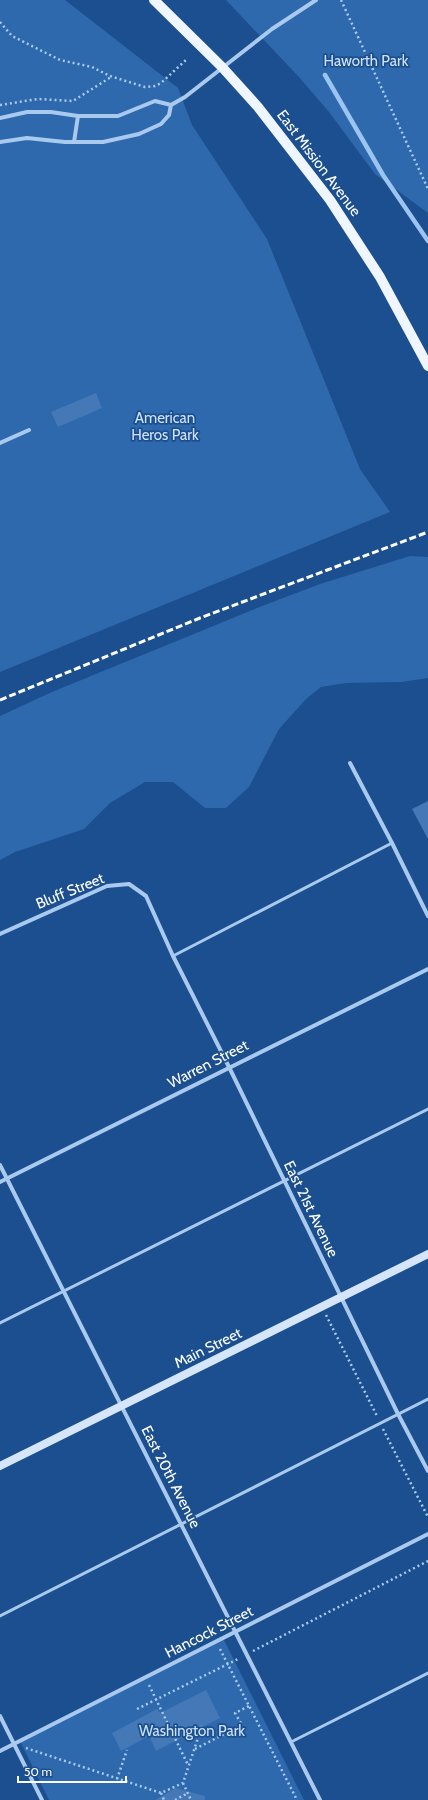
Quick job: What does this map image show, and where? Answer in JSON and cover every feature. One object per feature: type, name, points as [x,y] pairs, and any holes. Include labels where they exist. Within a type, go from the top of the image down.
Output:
[{"type":"main road","name":"East Mission Avenue","points":[[154,0],[222,67],[258,107],[330,200],[380,277],[428,366]]},
{"type":"street","points":[[0,118],[27,112],[51,112],[78,116],[118,116],[155,101],[171,104],[185,97],[272,29],[316,0]]},
{"type":"street","points":[[0,142],[27,138],[74,142],[103,142],[139,134],[161,124],[169,115],[171,104]]},
{"type":"street","points":[[74,142],[78,116]]},
{"type":"street","points":[[0,443],[28,430]]},
{"type":"street","points":[[350,763],[428,916]]},
{"type":"street","name":"Bluff Street","points":[[0,934],[106,886],[129,884],[146,896],[173,956]]},
{"type":"street","name":"East 21st Avenue","points":[[173,956],[428,1472]]},
{"type":"street","name":"Warren Street","points":[[0,1182],[428,968]]},
{"type":"street","name":"East 20th Avenue","points":[[0,1165],[320,1800]]},
{"type":"street","name":"Main Street","points":[[0,1466],[428,1254]]},
{"type":"street","name":"Hancock Street","points":[[0,1751],[428,1534]]},
{"type":"street","points":[[0,1716],[42,1800]]},
{"type":"lane","points":[[173,956],[392,843]]},
{"type":"lane","points":[[0,1323],[428,1109]]},
{"type":"lane","points":[[0,1616],[428,1399]]},
{"type":"lane","points":[[291,1742],[428,1673]]},
{"type":"path","points":[[340,0],[428,190]]},
{"type":"path","points":[[0,22],[12,36],[67,63],[92,67],[111,77],[145,87],[155,86],[169,77],[186,60]]},
{"type":"path","points":[[0,105],[38,99],[73,101],[111,77]]},
{"type":"path","points":[[322,1307],[428,1517]]},
{"type":"path","points":[[137,1709],[428,1561]]},
{"type":"path","points":[[216,1641],[297,1800]]},
{"type":"path","points":[[145,1678],[188,1766]]},
{"type":"path","points":[[194,1749],[242,1725],[235,1713],[249,1706]]},
{"type":"path","points":[[191,1800],[183,1783],[202,1726]]},
{"type":"path","points":[[14,1744],[161,1793],[183,1783]]},
{"type":"path","points":[[117,1779],[127,1750]]},
{"type":"path","points":[[161,1793],[164,1800]]},
{"type":"path","points":[[175,1800],[188,1793]]},
{"type":"green space","name":"American Heros Park","points":[[0,0],[65,0],[178,88],[192,125],[267,239],[360,469],[390,512],[0,672]]},
{"type":"green space","name":"Haworth Park","points":[[226,0],[428,0],[428,213],[375,174],[329,112],[298,76]]},
{"type":"green space","points":[[410,556],[428,557],[428,678],[402,682],[346,683],[321,687],[306,699],[279,729],[249,787],[226,808],[205,808],[173,782],[145,782],[110,803],[84,829],[15,852],[0,860],[0,716],[52,692],[262,606],[320,584]]},
{"type":"green space","name":"Washington Park","points":[[223,1638],[304,1800],[49,1800],[20,1741]]},
{"type":"building","points":[[96,393],[102,408],[58,427],[51,412]]},
{"type":"building","points":[[428,801],[428,839],[412,809]]},
{"type":"building","points":[[206,1690],[220,1718],[156,1751],[149,1736],[121,1751],[112,1733],[157,1709],[160,1713]]},
{"type":"building","points":[[176,1788],[205,1796],[205,1800],[155,1800]]},
{"type":"waterway","points":[[325,75],[383,175],[428,241]]},
{"type":"railway","points":[[0,700],[200,618],[428,532]]}]
